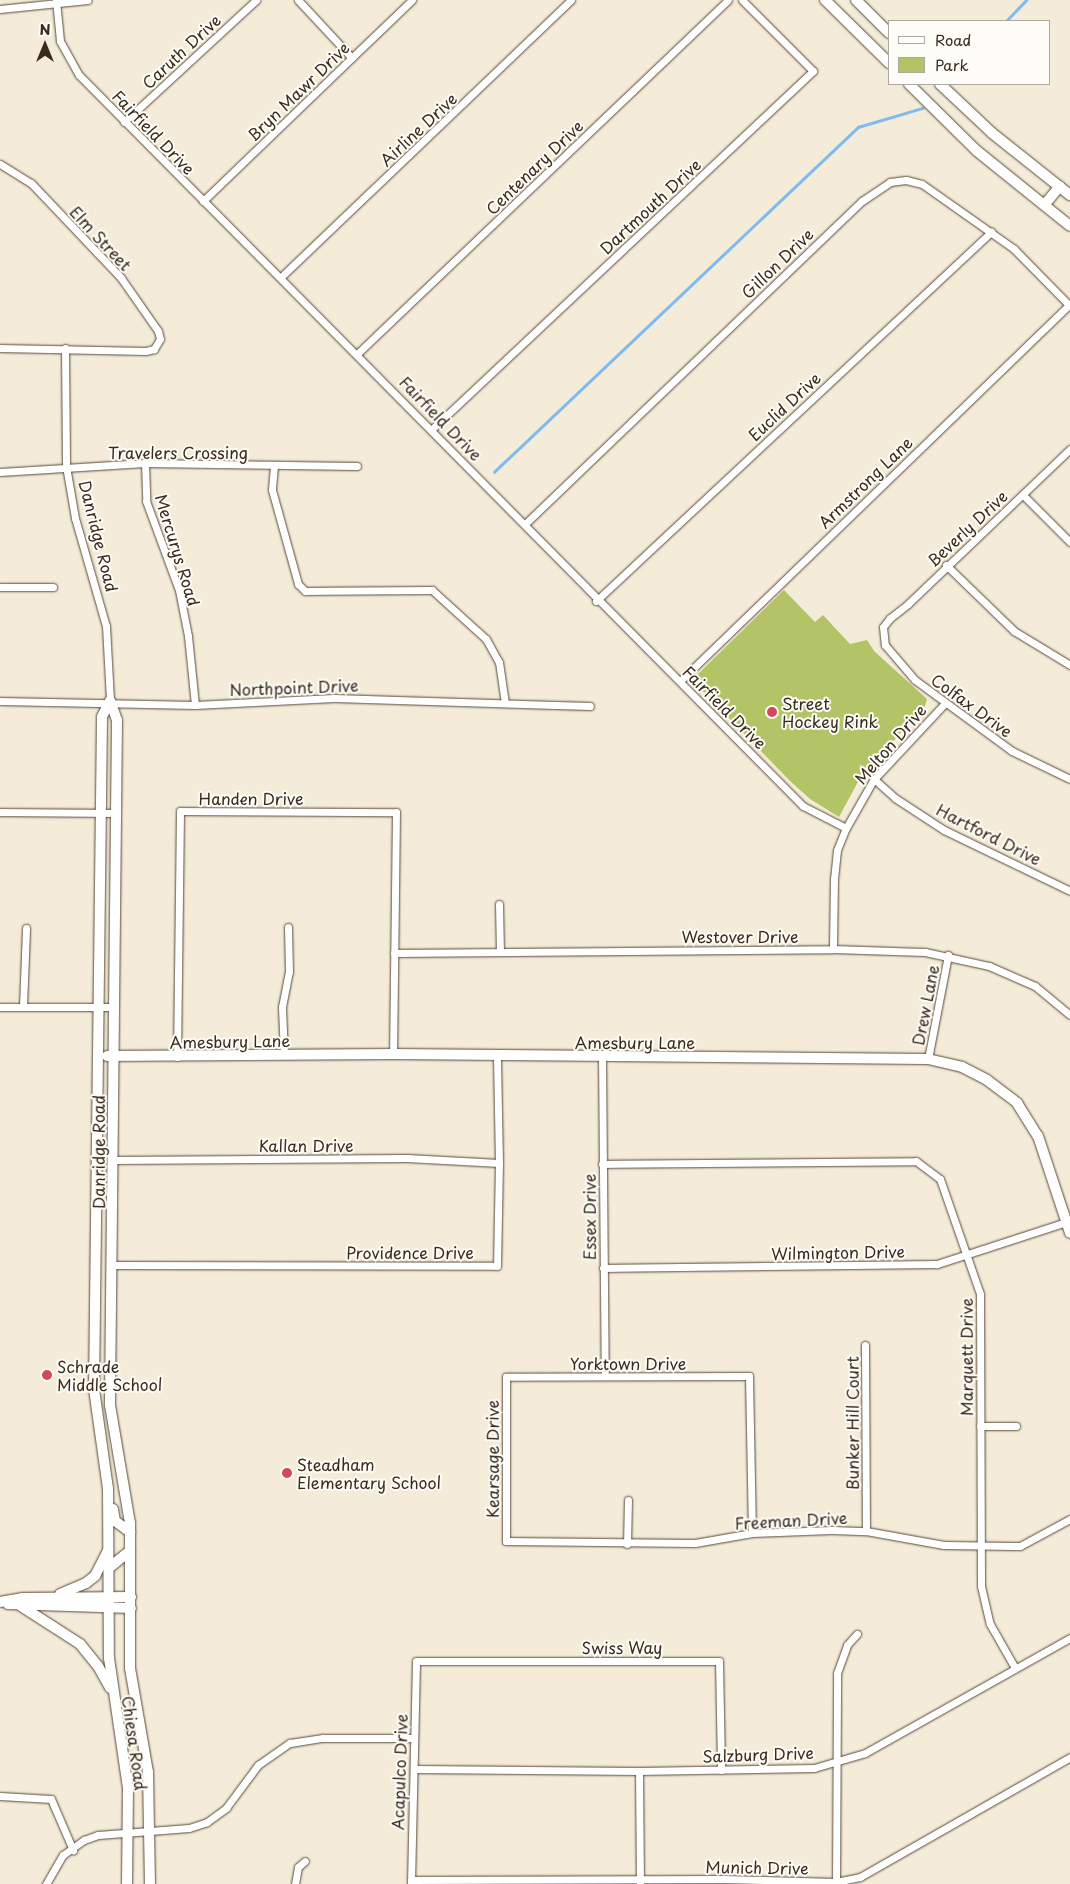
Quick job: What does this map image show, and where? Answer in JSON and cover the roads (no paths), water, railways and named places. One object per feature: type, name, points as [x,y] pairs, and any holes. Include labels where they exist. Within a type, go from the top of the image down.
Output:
[{"type":"street","points":[[0,9],[88,0]]},
{"type":"street","name":"Caruth Drive","points":[[124,122],[256,0]]},
{"type":"street","points":[[298,0],[352,58]]},
{"type":"street","name":"Bryn Mawr Drive","points":[[204,201],[412,0]]},
{"type":"street","name":"Airline Drive","points":[[281,277],[571,0]]},
{"type":"street","name":"Centenary Drive","points":[[358,353],[728,0]]},
{"type":"street","name":"Dartmouth Drive","points":[[432,429],[812,71],[742,0]]},
{"type":"street","points":[[826,0],[888,62]]},
{"type":"street","points":[[856,0],[888,32]]},
{"type":"street","name":"Fairfield Drive","points":[[56,2],[60,40],[66,56],[79,75],[124,122],[358,353],[525,524],[596,601],[680,681],[803,806],[846,828]]},
{"type":"street","points":[[911,85],[977,151],[1070,226]]},
{"type":"street","points":[[941,85],[992,133],[1070,195]]},
{"type":"street","name":"Elm Street","points":[[0,164],[31,183],[121,278],[158,331],[160,339],[157,346],[146,351],[65,348]]},
{"type":"street","name":"Gillon Drive","points":[[525,524],[876,189],[899,180],[913,181],[1014,249],[1069,304]]},
{"type":"street","points":[[1045,204],[1060,186]]},
{"type":"street","name":"Euclid Drive","points":[[596,601],[991,232]]},
{"type":"street","name":"Armstrong Lane","points":[[680,681],[1069,304]]},
{"type":"street","points":[[0,348],[65,348]]},
{"type":"street","name":"Danridge Road","points":[[65,348],[66,466],[75,518],[106,626],[110,701],[117,720],[110,1404],[130,1532],[131,1603]]},
{"type":"street","name":"Beverly Drive","points":[[883,627],[946,565],[1024,496],[1070,449]]},
{"type":"street","name":"Travelers Crossing","points":[[0,472],[66,466],[146,463],[357,466]]},
{"type":"street","name":"Mercurys Road","points":[[146,463],[146,501],[180,590],[188,636],[195,705]]},
{"type":"street","points":[[274,466],[272,490],[298,584],[305,590],[432,590],[486,639],[498,662],[505,704]]},
{"type":"street","points":[[1024,496],[1070,542]]},
{"type":"street","points":[[946,565],[1014,631],[1070,665]]},
{"type":"street","points":[[0,587],[53,587]]},
{"type":"street","name":"Colfax Drive","points":[[883,627],[885,645],[915,680],[1012,751],[1070,779]]},
{"type":"street","name":"Northpoint Drive","points":[[0,701],[110,701],[195,705],[334,698],[590,706]]},
{"type":"street","name":"Danridge Road","points":[[110,701],[102,717],[94,1389],[108,1489],[110,1602]]},
{"type":"street","name":"Melton Drive","points":[[833,949],[834,878],[838,850],[846,828],[874,779],[945,703]]},
{"type":"street","name":"Hartford Drive","points":[[874,779],[895,798],[944,830],[1070,892]]},
{"type":"street","name":"Handen Drive","points":[[177,1057],[180,811],[396,812],[394,953]]},
{"type":"street","points":[[0,812],[116,812]]},
{"type":"street","points":[[499,904],[500,952]]},
{"type":"street","points":[[284,1055],[282,1007],[289,972],[288,927]]},
{"type":"street","points":[[23,1007],[26,928]]},
{"type":"street","name":"Westover Drive","points":[[394,953],[833,949],[948,955],[989,966],[1035,986],[1070,1015]]},
{"type":"street","points":[[393,1054],[394,953]]},
{"type":"street","name":"Drew Lane","points":[[928,1059],[948,955]]},
{"type":"street","points":[[0,1007],[113,1008]]},
{"type":"street","name":"Amesbury Lane","points":[[99,1056],[177,1057],[393,1054],[928,1059],[962,1067],[987,1080],[1017,1104],[1038,1136],[1070,1233]]},
{"type":"street","name":"Providence Drive","points":[[112,1265],[496,1266],[499,1163],[497,1055]]},
{"type":"street","name":"Essex Drive","points":[[602,1057],[603,1268],[606,1312],[605,1376]]},
{"type":"street","name":"Kallan Drive","points":[[112,1160],[406,1158],[499,1163]]},
{"type":"street","name":"Marquett Drive","points":[[602,1164],[916,1160],[940,1179],[980,1294],[981,1586],[990,1624],[1016,1668]]},
{"type":"street","name":"Wilmington Drive","points":[[603,1268],[926,1264],[968,1256],[1066,1222]]},
{"type":"street","name":"Bunker Hill Court","points":[[865,1345],[866,1531]]},
{"type":"street","name":"Yorktown Drive","points":[[506,1377],[750,1376],[752,1533]]},
{"type":"street","name":"Kearsage Drive","points":[[506,1377],[506,1541]]},
{"type":"street","points":[[980,1426],[1016,1426]]},
{"type":"street","points":[[108,1489],[116,1520],[130,1532]]},
{"type":"street","points":[[627,1544],[628,1500]]},
{"type":"street","name":"Freeman Drive","points":[[506,1541],[627,1544],[695,1543],[752,1533],[866,1531],[944,1545],[1020,1546],[1070,1519]]},
{"type":"street","points":[[0,1602],[67,1593],[86,1583],[102,1566],[110,1546]]},
{"type":"street","points":[[110,1567],[130,1550]]},
{"type":"street","points":[[38,1598],[131,1603]]},
{"type":"street","points":[[0,1602],[21,1606],[110,1602]]},
{"type":"street","name":"Chiesa Road","points":[[110,1602],[112,1691],[125,1761],[128,1834],[127,1884]]},
{"type":"street","name":"Chiesa Road","points":[[131,1603],[130,1668],[148,1772],[150,1884]]},
{"type":"street","points":[[21,1606],[80,1644],[98,1666],[112,1691]]},
{"type":"street","points":[[836,1883],[835,1763],[837,1674],[847,1645],[857,1634]]},
{"type":"street","name":"Salzburg Drive","points":[[414,1769],[638,1771],[814,1768],[865,1753],[1070,1638]]},
{"type":"street","name":"Acapulco Drive","points":[[411,1882],[410,1824],[414,1769],[413,1738],[416,1661]]},
{"type":"street","name":"Swiss Way","points":[[416,1661],[719,1661],[721,1770]]},
{"type":"street","points":[[46,1884],[63,1856],[84,1840],[98,1835],[149,1833],[189,1828],[207,1822],[226,1808],[258,1765],[290,1743],[323,1738],[413,1738]]},
{"type":"street","name":"Munich Drive","points":[[411,1882],[836,1883],[860,1877],[1070,1757]]},
{"type":"street","points":[[638,1771],[640,1882]]},
{"type":"street","points":[[0,1796],[51,1799],[73,1850]]},
{"type":"street","points":[[295,1884],[298,1867],[305,1861]]},
{"type":"waterway","points":[[1007,20],[1026,0]]},
{"type":"waterway","points":[[494,472],[858,127],[922,108]]},
{"type":"place","name":"Street Hockey Rink","points":[[772,712]]},
{"type":"place","name":"Schrade Middle School","points":[[47,1375]]},
{"type":"place","name":"Steadham Elementary School","points":[[287,1473]]}]
